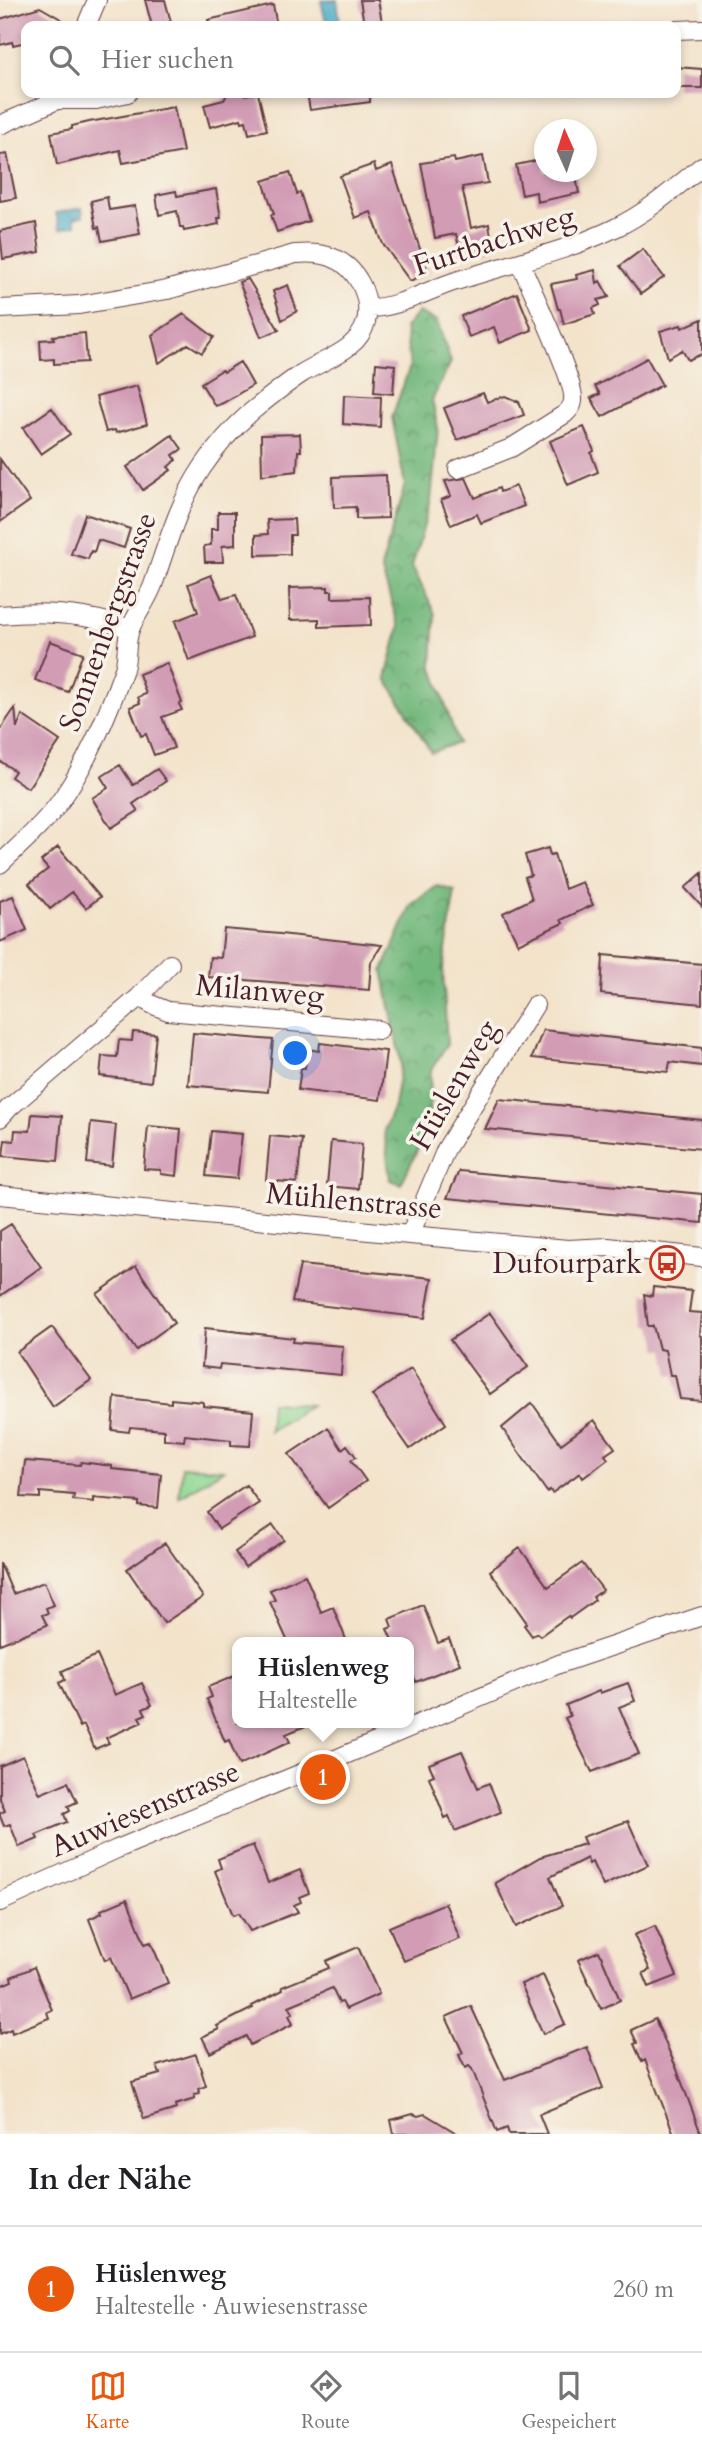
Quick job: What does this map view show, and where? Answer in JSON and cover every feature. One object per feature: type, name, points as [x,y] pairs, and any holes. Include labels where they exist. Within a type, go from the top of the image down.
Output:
[{"type":"street","points":[[88,21],[97,0]]},
{"type":"street","points":[[681,30],[702,29]]},
{"type":"street","points":[[0,125],[55,98]]},
{"type":"street","points":[[78,98],[105,98]]},
{"type":"street","name":"Furtbachweg","points":[[367,308],[381,308],[454,281],[580,243],[618,227],[702,166]]},
{"type":"street","points":[[0,309],[79,305],[167,290],[295,254],[316,253],[333,258],[349,269],[362,286],[367,308]]},
{"type":"street","points":[[458,468],[511,448],[565,414],[573,400],[566,373],[520,262]]},
{"type":"street","name":"Sonnenbergstrasse","points":[[0,864],[58,804],[83,764],[104,721],[125,665],[130,629],[147,602],[178,513],[190,487],[217,447],[251,412],[302,373],[341,352],[360,336],[366,322],[367,308]]},
{"type":"street","points":[[0,615],[24,612],[76,616],[107,621],[130,629]]},
{"type":"street","points":[[0,1118],[139,997],[170,964]]},
{"type":"street","name":"Milanweg","points":[[139,997],[168,1010],[379,1030]]},
{"type":"street","name":"Hüslenweg","points":[[410,1235],[446,1149],[535,1005]]},
{"type":"street","name":"Mühlenstrasse","points":[[0,1195],[568,1249],[608,1247],[702,1257]]},
{"type":"street","name":"Auwiesenstrasse","points":[[414,1725],[547,1668],[702,1616]]},
{"type":"street","name":"Auwiesenstrasse","points":[[0,1902],[117,1849],[408,1728]]},
{"type":"green space","points":[[418,312],[437,321],[451,362],[432,400],[438,428],[431,501],[412,566],[435,614],[432,665],[458,743],[431,752],[386,678],[399,627],[381,568],[405,485],[392,417],[410,366],[405,328]]},
{"type":"green space","points":[[437,886],[455,891],[443,969],[447,1045],[431,1070],[429,1126],[401,1184],[390,1180],[384,1130],[394,1106],[401,1064],[383,970],[411,905]]},
{"type":"green space","points":[[271,1402],[311,1405],[269,1431]]},
{"type":"green space","points":[[182,1466],[224,1469],[179,1497]]},
{"type":"water","points":[[337,0],[340,21],[326,21],[321,1]]},
{"type":"water","points":[[82,208],[83,216],[74,218],[76,225],[60,229],[56,213]]},
{"type":"building","points":[[145,0],[165,0],[171,21],[151,21]]},
{"type":"building","points":[[360,0],[378,0],[382,21],[364,21]]},
{"type":"building","points":[[273,5],[276,21],[208,21]]},
{"type":"building","points":[[40,7],[64,21],[21,21],[21,43],[0,45],[0,19]]},
{"type":"building","points":[[681,67],[702,69],[702,88],[681,88]]},
{"type":"building","points":[[259,98],[267,130],[249,134],[246,121],[242,122],[241,119],[210,127],[204,105],[224,100]]},
{"type":"building","points":[[308,98],[370,98],[370,102],[310,110]]},
{"type":"building","points":[[174,107],[183,152],[123,163],[120,150],[57,165],[51,133],[89,122]]},
{"type":"building","points":[[7,154],[16,198],[0,201],[0,155]]},
{"type":"building","points":[[483,156],[488,183],[462,187],[471,228],[489,224],[493,249],[461,255],[456,234],[435,238],[421,163],[454,158],[455,162]]},
{"type":"building","points":[[534,161],[534,182],[577,182],[579,193],[537,202],[536,192],[522,195],[516,165]]},
{"type":"building","points":[[374,164],[376,171],[392,165],[428,273],[410,281],[383,244],[371,212],[355,218],[340,176]]},
{"type":"building","points":[[290,172],[309,221],[277,232],[263,181]]},
{"type":"building","points":[[216,189],[221,218],[218,218],[219,224],[184,231],[183,227],[180,227],[177,211],[159,215],[156,195],[176,191],[177,196]]},
{"type":"building","points":[[107,197],[109,210],[135,206],[140,234],[102,241],[99,227],[96,228],[91,201]]},
{"type":"building","points":[[36,223],[40,252],[3,259],[0,231]]},
{"type":"building","points":[[643,249],[664,277],[641,294],[620,266]]},
{"type":"building","points":[[595,270],[597,283],[600,281],[609,297],[598,300],[600,305],[593,308],[595,314],[564,324],[551,284],[577,279],[576,275]]},
{"type":"building","points":[[248,279],[279,330],[261,337],[239,282]]},
{"type":"building","points":[[288,285],[297,311],[282,320],[273,291]]},
{"type":"building","points":[[517,293],[532,330],[500,343],[494,327],[469,337],[461,316]]},
{"type":"building","points":[[184,314],[214,337],[202,353],[188,344],[159,363],[152,335]]},
{"type":"building","points":[[702,319],[702,354],[688,360],[682,350],[668,358],[660,331],[681,325],[682,328]]},
{"type":"building","points":[[85,333],[87,362],[54,364],[54,359],[41,360],[40,340]]},
{"type":"building","points":[[647,358],[662,385],[602,417],[591,398],[600,394],[595,386]]},
{"type":"building","points":[[240,362],[253,385],[215,406],[201,383]]},
{"type":"building","points":[[376,363],[395,365],[393,394],[374,392]]},
{"type":"building","points":[[137,386],[147,424],[116,433],[115,430],[106,432],[96,397]]},
{"type":"building","points":[[483,393],[487,402],[505,396],[519,402],[524,415],[457,440],[444,408]]},
{"type":"building","points":[[344,395],[381,397],[380,427],[343,424]]},
{"type":"building","points":[[52,408],[70,434],[41,454],[23,428]]},
{"type":"building","points":[[584,427],[594,451],[591,453],[598,472],[568,485],[550,441]]},
{"type":"building","points":[[300,434],[301,451],[298,451],[297,471],[262,475],[261,435]]},
{"type":"building","points":[[172,435],[182,449],[173,455],[176,460],[168,467],[171,470],[143,490],[127,467]]},
{"type":"building","points":[[0,459],[30,501],[0,522]]},
{"type":"building","points":[[386,475],[388,518],[356,519],[356,507],[334,508],[333,477]]},
{"type":"building","points":[[466,478],[475,498],[499,488],[500,492],[516,486],[524,506],[481,523],[477,514],[451,525],[441,500],[451,496],[445,481]]},
{"type":"building","points":[[218,512],[235,512],[235,545],[222,546],[223,562],[205,562],[204,546],[211,545],[211,529],[218,529]]},
{"type":"building","points":[[85,514],[130,529],[124,548],[98,540],[88,559],[71,554]]},
{"type":"building","points":[[294,519],[295,535],[290,535],[290,554],[256,555],[256,535],[268,534],[267,520]]},
{"type":"building","points":[[211,575],[222,599],[236,595],[252,637],[189,661],[175,621],[198,612],[188,584]]},
{"type":"building","points":[[328,587],[328,591],[332,591],[332,598],[370,597],[371,625],[319,627],[319,619],[290,620],[289,588]]},
{"type":"building","points":[[50,641],[83,653],[68,692],[35,680]]},
{"type":"building","points":[[167,663],[182,703],[179,704],[182,710],[162,717],[174,748],[154,755],[146,734],[141,736],[130,707],[140,703],[138,697],[146,694],[139,674]]},
{"type":"building","points":[[15,708],[17,728],[22,715],[60,741],[28,788],[11,777],[15,771],[0,761],[0,730]]},
{"type":"building","points":[[120,765],[133,785],[157,769],[166,781],[133,804],[138,811],[111,828],[92,798],[108,788],[101,777]]},
{"type":"building","points":[[58,847],[100,897],[86,908],[72,892],[50,909],[29,884],[48,869],[41,861]]},
{"type":"building","points":[[548,848],[550,855],[554,854],[565,889],[582,882],[593,905],[561,920],[563,923],[518,944],[503,913],[532,899],[525,877],[531,875],[525,855]]},
{"type":"building","points":[[702,873],[702,907],[685,888]]},
{"type":"building","points":[[13,896],[27,930],[0,942],[0,901]]},
{"type":"building","points":[[224,929],[382,945],[371,962],[369,990],[208,977],[210,957],[221,958]]},
{"type":"building","points":[[603,955],[702,964],[702,1004],[601,994]]},
{"type":"building","points":[[543,1030],[702,1048],[702,1066],[670,1062],[668,1072],[532,1058]]},
{"type":"building","points":[[133,1032],[156,1034],[151,1082],[100,1076],[102,1056],[117,1057],[119,1040],[132,1041]]},
{"type":"building","points":[[193,1033],[273,1040],[268,1092],[188,1085]]},
{"type":"building","points":[[320,1043],[386,1051],[380,1100],[298,1090],[301,1068],[305,1068],[308,1049],[319,1051]]},
{"type":"building","points":[[499,1099],[702,1120],[702,1149],[485,1129]]},
{"type":"building","points":[[32,1114],[62,1116],[58,1161],[3,1156],[5,1140],[14,1141],[15,1130],[30,1131]]},
{"type":"building","points":[[91,1122],[116,1125],[112,1166],[87,1163]]},
{"type":"building","points":[[148,1126],[181,1129],[177,1176],[161,1174],[161,1170],[144,1169]]},
{"type":"building","points":[[211,1131],[242,1134],[237,1179],[206,1176]]},
{"type":"building","points":[[270,1136],[302,1139],[297,1183],[266,1180]]},
{"type":"building","points":[[331,1141],[362,1144],[358,1189],[327,1186]]},
{"type":"building","points":[[459,1171],[702,1194],[702,1223],[447,1198]]},
{"type":"building","points":[[11,1224],[41,1267],[0,1296],[0,1231]]},
{"type":"building","points":[[300,1265],[432,1278],[425,1318],[292,1302]]},
{"type":"building","points":[[136,1266],[174,1323],[136,1350],[97,1294]]},
{"type":"building","points":[[653,1287],[692,1291],[689,1312],[702,1313],[702,1401],[680,1399],[675,1375],[670,1375],[665,1350],[659,1349],[653,1326],[648,1326],[644,1294],[652,1296]]},
{"type":"building","points":[[490,1313],[528,1367],[490,1394],[450,1340]]},
{"type":"building","points":[[52,1327],[91,1380],[53,1407],[17,1352]]},
{"type":"building","points":[[205,1328],[294,1338],[293,1342],[343,1346],[341,1375],[220,1364],[219,1369],[202,1367]]},
{"type":"building","points":[[411,1369],[446,1424],[410,1449],[372,1395]]},
{"type":"building","points":[[115,1397],[171,1403],[171,1399],[203,1402],[203,1406],[253,1411],[250,1446],[231,1445],[231,1440],[185,1435],[184,1441],[164,1439],[164,1430],[130,1427],[129,1432],[112,1430]]},
{"type":"building","points":[[532,1403],[561,1444],[594,1420],[615,1448],[605,1455],[608,1459],[583,1478],[580,1473],[552,1493],[550,1490],[547,1492],[502,1428]]},
{"type":"building","points":[[328,1428],[342,1449],[347,1445],[356,1457],[351,1460],[366,1481],[328,1508],[289,1454]]},
{"type":"building","points":[[25,1461],[80,1465],[81,1462],[112,1466],[112,1469],[161,1474],[158,1508],[139,1506],[139,1502],[94,1498],[94,1502],[73,1500],[74,1495],[40,1492],[40,1498],[21,1497]]},
{"type":"building","points":[[246,1485],[259,1503],[219,1529],[207,1512]]},
{"type":"building","points":[[273,1525],[284,1540],[245,1567],[235,1552]]},
{"type":"building","points":[[165,1543],[203,1597],[164,1623],[127,1569]]},
{"type":"building","points":[[520,1548],[548,1587],[582,1563],[603,1590],[593,1597],[595,1600],[570,1618],[568,1616],[540,1636],[537,1633],[532,1636],[524,1625],[527,1623],[490,1571]]},
{"type":"building","points":[[0,1563],[13,1594],[44,1582],[54,1605],[46,1608],[48,1613],[42,1615],[47,1625],[0,1644]]},
{"type":"building","points":[[305,1575],[321,1612],[333,1607],[345,1637],[286,1637],[270,1602],[275,1600],[270,1590]]},
{"type":"building","points":[[423,1605],[438,1643],[449,1639],[460,1664],[416,1682],[414,1637],[391,1637],[387,1629],[392,1627],[389,1619]]},
{"type":"building","points":[[97,1655],[115,1695],[142,1683],[152,1705],[143,1709],[146,1714],[139,1717],[142,1722],[106,1738],[109,1743],[95,1749],[84,1725],[80,1727],[59,1683],[65,1680],[62,1671]]},
{"type":"building","points":[[232,1677],[232,1728],[301,1728],[286,1734],[290,1742],[239,1765],[229,1740],[225,1742],[207,1699],[212,1697],[208,1687]]},
{"type":"building","points":[[628,1683],[635,1701],[619,1707],[639,1754],[592,1772],[565,1718],[570,1716],[566,1705],[599,1691],[600,1693]]},
{"type":"building","points":[[462,1751],[478,1788],[489,1783],[501,1812],[455,1831],[449,1816],[445,1818],[429,1777],[434,1775],[429,1764]]},
{"type":"building","points":[[23,1756],[40,1794],[68,1782],[77,1802],[68,1806],[70,1811],[64,1814],[67,1822],[36,1835],[38,1839],[19,1847],[10,1824],[4,1826],[0,1816],[0,1813],[5,1811],[0,1799],[0,1766]]},
{"type":"building","points":[[628,1821],[648,1865],[603,1886],[592,1862],[589,1864],[587,1858],[550,1877],[562,1906],[516,1927],[495,1883],[540,1857],[585,1844],[582,1837]]},
{"type":"building","points":[[253,1845],[268,1883],[300,1870],[309,1893],[299,1897],[301,1902],[294,1905],[298,1912],[250,1931],[239,1913],[233,1915],[215,1871],[221,1868],[218,1859]]},
{"type":"building","points":[[127,1899],[145,1944],[151,1942],[168,1983],[129,1999],[111,1957],[105,1960],[89,1919],[102,1913],[101,1910]]},
{"type":"building","points":[[445,1903],[460,1939],[404,1961],[389,1927]]},
{"type":"building","points":[[655,1926],[677,1976],[649,1987],[643,1973],[650,1970],[634,1935]]},
{"type":"building","points":[[358,1947],[379,1994],[346,2009],[342,2002],[339,2003],[332,1988],[289,2006],[293,2013],[289,2015],[293,2024],[250,2045],[246,2036],[210,2053],[202,2037],[219,2029],[217,2026],[283,1990],[282,1987],[329,1968],[326,1961]]},
{"type":"building","points":[[599,1951],[620,2000],[601,2009],[578,1960]]},
{"type":"building","points":[[34,1967],[52,2010],[47,2012],[49,2018],[12,2033],[11,2029],[0,2034],[0,1986],[12,1981],[11,1977]]},
{"type":"building","points":[[543,1975],[565,2024],[543,2034],[521,1984]]},
{"type":"building","points":[[471,2006],[505,2080],[587,2047],[603,2088],[539,2114],[547,2134],[509,2134],[507,2128],[497,2132],[472,2069],[469,2066],[465,2068],[459,2055],[463,2053],[446,2017]]},
{"type":"building","points":[[655,2019],[701,2134],[674,2134],[645,2060],[642,2062],[634,2044],[637,2043],[631,2030]]},
{"type":"building","points":[[196,2054],[206,2086],[198,2089],[200,2094],[194,2095],[195,2099],[175,2105],[176,2109],[144,2119],[132,2082],[160,2074],[157,2066]]},
{"type":"building","points":[[425,2114],[458,2134],[394,2134],[391,2120]]},
{"type":"place","name":"Dufourpark","points":[[667,1263]]},
{"type":"place","name":"Hüslenweg","points":[[323,1777]]}]
